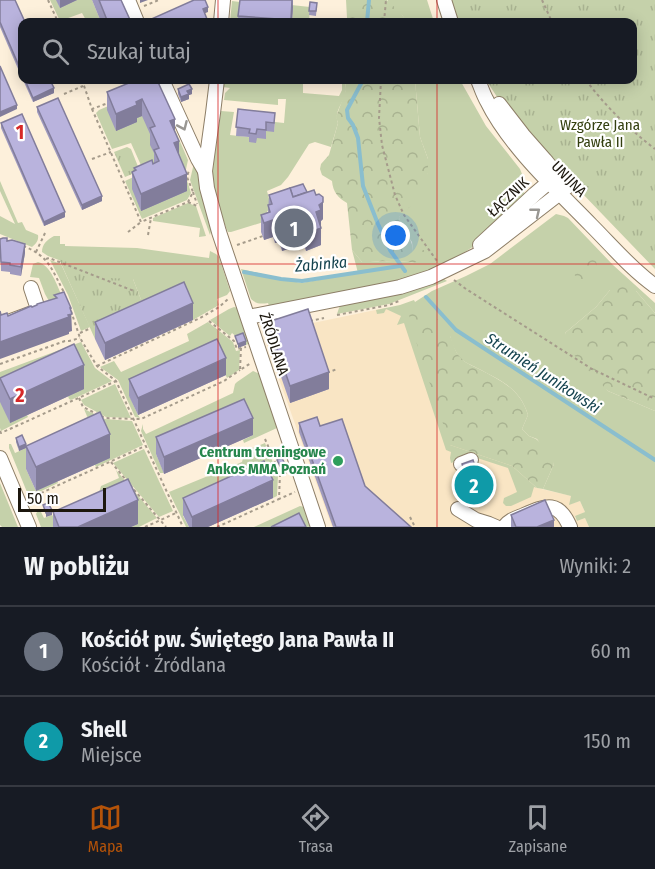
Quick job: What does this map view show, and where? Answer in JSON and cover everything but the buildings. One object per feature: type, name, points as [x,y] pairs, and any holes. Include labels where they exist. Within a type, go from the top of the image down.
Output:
[{"type":"street","points":[[128,0],[135,18]]},
{"type":"street","points":[[221,18],[223,0]]},
{"type":"street","points":[[444,0],[450,18]]},
{"type":"street","name":"ŹRÓDLANA","points":[[164,84],[205,171]]},
{"type":"street","name":"ŹRÓDLANA","points":[[216,84],[205,171],[207,188],[213,214],[318,527]]},
{"type":"street","name":"UNIJNA","points":[[481,84],[545,159],[556,185],[624,258],[655,286]]},
{"type":"street","name":"ŁĄCZNIK","points":[[248,317],[400,287],[447,270],[485,251],[556,185]]},
{"type":"street","name":"UNIJNA","points":[[556,185],[655,278]]},
{"type":"street","points":[[0,325],[35,312],[37,306],[31,288]]},
{"type":"street","points":[[0,458],[29,527]]},
{"type":"street","points":[[504,527],[510,521],[549,506],[561,511],[570,527]]},
{"type":"street","points":[[458,509],[476,520],[496,527]]},
{"type":"path","points":[[48,0],[56,18]]},
{"type":"path","points":[[384,18],[386,0]]},
{"type":"path","points":[[542,0],[550,18]]},
{"type":"path","points":[[381,84],[379,118],[382,145],[395,195],[404,215],[438,262],[466,290],[592,369],[655,399]]},
{"type":"path","points":[[589,84],[618,117],[655,149]]},
{"type":"path","points":[[64,94],[84,86],[141,222]]},
{"type":"path","points":[[92,109],[110,102]]},
{"type":"path","points":[[92,159],[111,152]]},
{"type":"path","points":[[193,192],[201,216]]},
{"type":"path","points":[[128,232],[141,222],[188,202],[197,206]]},
{"type":"path","points":[[148,235],[151,218]]},
{"type":"path","points":[[36,252],[46,231]]},
{"type":"path","points":[[233,246],[263,236]]},
{"type":"path","points":[[20,245],[46,259],[66,297]]},
{"type":"path","points":[[46,259],[49,258],[134,291]]},
{"type":"path","points":[[97,366],[200,318],[219,307],[230,297]]},
{"type":"path","points":[[337,315],[389,305],[404,299]]},
{"type":"path","points":[[69,306],[80,338],[97,366],[116,381],[183,527]]},
{"type":"path","points":[[308,321],[324,318]]},
{"type":"path","points":[[79,333],[91,328]]},
{"type":"path","points":[[0,364],[80,338]]},
{"type":"path","points":[[240,370],[241,348]]},
{"type":"path","points":[[79,398],[83,407],[105,418],[141,419],[226,380],[256,360]]},
{"type":"path","points":[[324,374],[337,369]]},
{"type":"path","points":[[0,431],[2,433],[116,381]]},
{"type":"path","points":[[28,500],[146,446]]},
{"type":"path","points":[[111,462],[166,527]]},
{"type":"path","points":[[279,499],[280,474]]},
{"type":"path","points":[[217,527],[305,488]]},
{"type":"path","points":[[145,527],[176,513]]},
{"type":"path","points":[[410,516],[415,527]]},
{"type":"shaded area","points":[[385,308],[402,316],[512,466],[537,488],[572,496],[570,504],[580,501],[585,512],[575,517],[577,521],[585,518],[589,527],[332,527],[265,340],[308,326],[308,324]]},
{"type":"green space","points":[[50,0],[92,0],[99,18],[85,18],[82,13],[68,18],[59,18]]},
{"type":"green space","points":[[246,0],[310,7],[309,18],[292,18],[293,7],[253,18],[230,18],[232,1]]},
{"type":"green space","points":[[346,0],[387,0],[404,18],[347,18]]},
{"type":"green space","points":[[388,0],[427,0],[433,18],[404,18],[387,3]]},
{"type":"green space","name":"Wzgórze Jana Pawła II","points":[[450,0],[655,0],[655,269],[554,164],[503,106],[489,84],[637,84],[637,18],[457,18]]},
{"type":"green space","points":[[223,84],[303,84],[303,93],[339,96],[342,84],[345,84],[346,89],[338,110],[338,123],[331,147],[315,142],[309,144],[281,185],[267,191],[272,210],[267,211],[270,220],[231,232],[228,232],[226,228],[213,186],[212,174],[221,111],[234,112],[230,135],[257,138],[266,131],[274,131],[275,122],[284,123],[286,99],[278,99],[278,105],[224,100],[225,93],[230,88],[223,87]]},
{"type":"green space","points":[[345,84],[415,84],[420,137],[428,159],[428,173],[426,186],[421,196],[399,217],[411,241],[413,251],[424,250],[427,254],[414,263],[362,262],[352,250],[347,203],[336,194],[332,181],[322,175],[321,164],[329,155],[338,123],[336,117],[346,90]]},
{"type":"green space","points":[[415,84],[462,84],[486,126],[520,169],[524,179],[520,189],[527,195],[477,244],[439,267],[407,279],[269,306],[268,303],[259,303],[251,299],[241,269],[301,283],[358,273],[352,250],[362,262],[414,263],[412,242],[400,226],[399,217],[428,173],[428,159],[420,137]]},
{"type":"green space","points":[[156,86],[188,160],[185,174],[191,193],[187,200],[142,219],[125,181],[144,172],[131,143],[112,149],[96,113]]},
{"type":"green space","points":[[127,147],[131,149],[139,169],[125,177],[114,152]]},
{"type":"green space","points":[[194,163],[200,177],[212,227],[210,235],[190,180]]},
{"type":"green space","points":[[0,181],[18,223],[22,222],[26,230],[38,235],[37,242],[32,247],[0,234],[0,216],[15,224],[0,191]]},
{"type":"green space","points":[[188,203],[196,206],[206,236],[199,237],[200,228],[153,221],[153,218]]},
{"type":"green space","points":[[556,214],[568,218],[613,265],[655,303],[655,313],[636,291],[610,290],[596,307],[565,333],[608,391],[655,411],[655,527],[589,527],[585,518],[577,521],[575,516],[585,512],[580,501],[569,505],[571,496],[543,489],[554,464],[537,439],[529,436],[522,429],[528,415],[520,398],[501,381],[460,358],[450,336],[450,445],[512,466],[537,488],[534,487],[531,497],[506,506],[503,503],[504,498],[517,492],[508,468],[471,456],[451,463],[451,452],[446,450],[404,323],[397,325],[401,316],[386,309],[384,313],[377,314],[376,310],[414,300],[415,302],[432,291],[490,264]]},
{"type":"green space","points":[[54,236],[60,236],[60,244],[65,244],[65,246],[137,248],[209,258],[210,251],[219,257],[230,291],[227,295],[217,299],[219,305],[193,320],[147,315],[133,279],[110,279],[42,252],[45,242]]},
{"type":"green space","points":[[590,254],[596,255],[595,272],[590,279],[581,280],[575,276],[574,271]]},
{"type":"green space","points":[[59,259],[110,278],[133,279],[147,315],[95,339]]},
{"type":"green space","points":[[50,260],[61,264],[90,327],[81,331],[68,295]]},
{"type":"green space","points":[[38,262],[47,267],[63,298],[50,303],[39,278],[30,277],[33,264]]},
{"type":"green space","points":[[444,279],[447,281],[389,304],[337,314],[341,305],[425,286]]},
{"type":"green space","points":[[619,279],[636,291],[655,313],[655,411],[608,391],[574,355],[565,333],[596,307]]},
{"type":"green space","points":[[234,307],[238,308],[251,343],[246,345],[232,333],[230,336],[210,320]]},
{"type":"green space","points":[[420,308],[441,323],[460,358],[503,382],[515,392],[525,406],[528,415],[522,429],[549,450],[554,464],[543,489],[537,488],[512,466],[450,445],[411,326],[409,314]]},
{"type":"green space","points":[[208,322],[233,342],[236,351],[240,350],[239,370],[227,378],[217,356],[129,395],[140,418],[135,417],[118,380],[100,367],[114,361],[121,372],[189,341],[187,334]]},
{"type":"green space","points":[[81,342],[95,368],[112,381],[71,400],[68,396],[1,402],[10,422],[27,415],[28,417],[1,431],[0,372]]},
{"type":"green space","points":[[253,371],[260,374],[278,425],[277,428],[244,443],[243,440],[253,435],[156,454],[164,473],[160,473],[141,431],[143,424],[146,434],[233,393],[235,384]]},
{"type":"green space","points":[[115,384],[131,418],[106,417],[84,405],[81,400]]},
{"type":"green space","points":[[84,409],[105,419],[132,421],[143,445],[96,467],[95,465],[26,469],[36,491],[57,481],[58,483],[29,497],[9,444],[15,453],[26,448],[26,450],[89,421]]},
{"type":"green space","points":[[265,443],[278,475],[277,496],[273,498],[264,479],[183,516],[189,527],[186,527],[169,492],[242,462],[245,451]]},
{"type":"green space","points":[[144,449],[173,511],[159,517],[113,463]]},
{"type":"green space","points":[[116,470],[157,518],[139,527],[131,527],[138,524],[41,527],[37,512],[41,512],[44,518],[53,516],[98,496],[101,486],[119,478]]},
{"type":"green space","points":[[0,483],[18,527],[0,525]]},
{"type":"green space","points":[[300,506],[304,507],[313,527],[254,527]]},
{"type":"waterway","name":"Strumień Junikowski","points":[[367,18],[369,0]]},
{"type":"waterway","name":"Strumień Junikowski","points":[[361,84],[347,110],[348,118],[358,138],[363,186],[390,250],[405,271]]},
{"type":"waterway","name":"Żabinka","points":[[244,272],[302,281],[400,266]]},
{"type":"waterway","name":"Strumień Junikowski","points":[[426,297],[456,330],[655,460]]},
{"type":"place","name":"Kościół pw. Świętego Jana Pawła II","points":[[294,228]]},
{"type":"place","name":"Centrum treningowe Ankos MMA Poznań","points":[[338,461]]},
{"type":"place","name":"Shell","points":[[474,485]]}]
